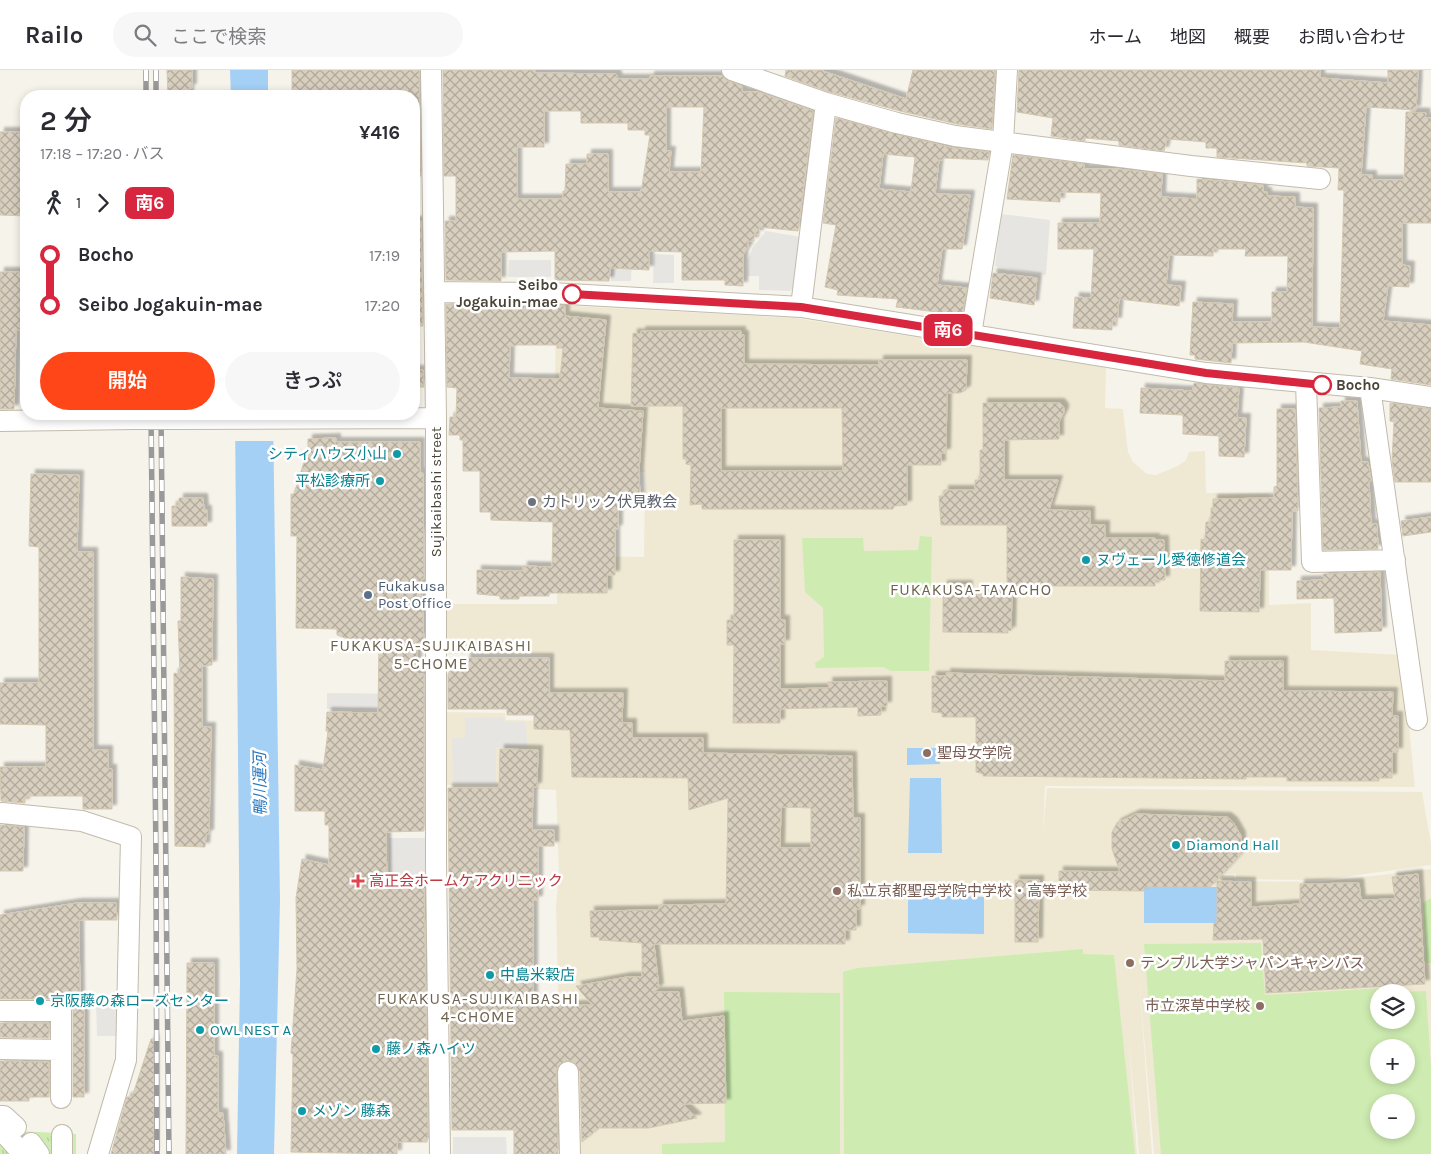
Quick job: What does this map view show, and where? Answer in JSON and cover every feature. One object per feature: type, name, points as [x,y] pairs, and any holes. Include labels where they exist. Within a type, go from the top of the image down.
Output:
[{"type":"street","name":"Sujikaibashi street","points":[[431,70],[436,418],[436,865],[440,1154]]},
{"type":"street","points":[[732,70],[826,103],[955,136],[1191,166],[1320,179]]},
{"type":"street","points":[[971,334],[1002,142],[1007,70]]},
{"type":"street","points":[[801,307],[826,103]]},
{"type":"street","points":[[434,292],[551,293],[801,307],[1206,373],[1370,388],[1431,396]]},
{"type":"street","points":[[1306,383],[1312,562],[1395,560]]},
{"type":"street","points":[[1370,388],[1417,720]]},
{"type":"street","points":[[420,418],[436,418]]},
{"type":"street","points":[[0,421],[67,420]]},
{"type":"street","points":[[2,813],[82,821],[131,837],[126,1060],[98,1154]]},
{"type":"street","points":[[0,1011],[61,1011],[61,1098]]},
{"type":"street","points":[[0,1050],[61,1050]]},
{"type":"street","points":[[568,1072],[570,1154]]},
{"type":"street","points":[[0,1116],[4,1116],[8,1130],[3,1132],[31,1150]]},
{"type":"shaded area","points":[[1001,214],[1050,220],[1046,275],[995,266]]},
{"type":"shaded area","points":[[766,231],[801,237],[795,284],[791,291],[759,290],[759,276],[747,276],[748,259],[753,247]]},
{"type":"shaded area","points":[[611,252],[632,253],[631,281],[611,281]]},
{"type":"shaded area","points":[[654,254],[674,255],[674,283],[653,283]]},
{"type":"shaded area","points":[[509,260],[551,260],[551,277],[508,277]]},
{"type":"shaded area","name":"聖母女学院","points":[[556,305],[795,318],[1106,367],[1105,408],[1123,409],[1128,452],[1133,462],[1147,474],[1156,475],[1178,466],[1186,460],[1189,452],[1205,451],[1206,493],[1269,493],[1269,605],[1311,603],[1311,650],[1402,655],[1415,787],[1045,786],[1043,830],[1047,788],[1422,792],[1431,844],[1431,865],[1321,880],[1236,879],[1236,874],[1157,875],[1234,875],[1235,881],[1321,882],[1431,869],[1431,1154],[1154,1154],[1139,979],[1152,1154],[1139,1154],[1129,1043],[1137,1154],[574,1154],[566,1063],[565,1004],[558,992],[556,907],[559,874],[556,790],[535,789],[534,785],[444,785],[443,712],[505,713],[506,720],[551,721],[551,655],[444,654],[444,604],[557,604],[558,556],[644,557],[645,472],[554,468]]},
{"type":"shaded area","points":[[327,693],[425,694],[425,710],[327,709]]},
{"type":"shaded area","points":[[503,717],[503,722],[526,722],[527,747],[496,747],[496,783],[453,783],[452,738],[465,738],[465,718]]},
{"type":"shaded area","points":[[389,838],[428,838],[428,886],[389,886]]},
{"type":"shaded area","points":[[96,1002],[117,1002],[118,1036],[97,1036]]},
{"type":"shaded area","points":[[453,1137],[506,1137],[507,1154],[453,1154]]},
{"type":"green space","points":[[920,536],[932,537],[929,671],[891,671],[883,667],[816,668],[815,663],[824,657],[823,608],[805,592],[802,538],[863,538],[864,551],[918,550]]},
{"type":"green space","points":[[1431,898],[1431,963],[1426,963],[1423,903]]},
{"type":"green space","points":[[1261,943],[1265,995],[1370,989],[1370,1029],[1415,1029],[1415,991],[1426,991],[1431,1067],[1431,1154],[1161,1154],[1144,944]]},
{"type":"green space","points":[[1083,949],[1083,954],[1114,955],[1135,1154],[844,1154],[843,972],[857,968]]},
{"type":"green space","points":[[724,992],[840,993],[840,1154],[662,1154],[662,1144],[725,1142]]},
{"type":"green space","points":[[0,1130],[76,1134],[76,1154],[0,1154]]},
{"type":"water","points":[[230,70],[268,70],[268,90],[231,90]]},
{"type":"water","name":"鴨川運河","points":[[235,420],[273,420],[280,901],[274,1154],[237,1154],[240,982]]},
{"type":"water","points":[[907,748],[940,748],[940,764],[907,765]]},
{"type":"water","points":[[910,778],[941,778],[942,853],[908,853]]},
{"type":"water","points":[[1144,887],[1217,887],[1217,923],[1144,923]]},
{"type":"water","points":[[908,895],[984,897],[984,934],[908,933]]},
{"type":"pier","points":[[232,420],[275,420],[275,441],[233,441]]},
{"type":"building","points":[[167,70],[192,70],[192,88],[189,88],[189,90],[168,90]]},
{"type":"building","points":[[292,70],[419,70],[419,90],[292,90]]},
{"type":"building","points":[[443,70],[535,70],[535,73],[616,74],[618,79],[650,79],[650,76],[722,76],[728,81],[742,86],[742,92],[758,92],[813,111],[798,231],[759,227],[759,234],[754,234],[754,241],[748,241],[748,247],[743,255],[743,286],[725,285],[725,280],[682,280],[682,252],[649,251],[649,270],[610,268],[609,281],[555,280],[555,251],[501,252],[501,281],[446,280],[445,221],[456,221],[456,176],[444,176]],"holes":[[[666,107],[704,107],[701,172],[669,172],[671,151],[666,151]],[[544,111],[581,111],[581,123],[628,123],[628,130],[645,130],[645,135],[650,135],[641,192],[608,192],[608,154],[587,154],[587,164],[566,164],[563,199],[517,199],[517,147],[544,147]]]},
{"type":"building","points":[[786,70],[820,70],[906,99],[913,70],[995,70],[992,129],[957,124],[900,111],[830,92],[785,76]]},
{"type":"building","points":[[1019,70],[1320,70],[1320,78],[1388,83],[1388,70],[1418,70],[1416,110],[1366,107],[1361,175],[1372,175],[1372,180],[1404,180],[1406,112],[1426,113],[1425,118],[1431,118],[1431,223],[1402,223],[1402,265],[1410,266],[1409,287],[1388,286],[1383,321],[1431,325],[1431,385],[1391,379],[1392,369],[1360,364],[1362,351],[1304,342],[1232,343],[1231,363],[1195,359],[1195,355],[1190,355],[1193,302],[1233,304],[1232,322],[1272,322],[1272,292],[1287,292],[1288,256],[1245,256],[1246,249],[1213,249],[1213,256],[1169,255],[1166,285],[1181,286],[1179,306],[1119,299],[1117,322],[1112,321],[1112,330],[1073,328],[1075,297],[1091,298],[1094,249],[1058,249],[1058,223],[1100,223],[1101,193],[1060,192],[1060,202],[1007,199],[1013,155],[1084,164],[1084,169],[1117,169],[1162,174],[1161,197],[1197,199],[1197,179],[1263,185],[1263,192],[1267,192],[1267,196],[1295,197],[1295,207],[1313,208],[1312,327],[1340,328],[1344,190],[1338,190],[1339,168],[1307,166],[1307,163],[1217,157],[1217,148],[1206,148],[1206,142],[1167,139],[1164,151],[1119,145],[1119,141],[1085,138],[1085,141],[1051,136],[1053,118],[1017,112]]},
{"type":"building","points":[[836,118],[952,148],[989,152],[988,160],[943,158],[943,160],[939,160],[935,194],[970,195],[962,249],[942,249],[937,285],[967,288],[962,315],[896,307],[898,299],[837,295],[838,290],[825,287],[836,225],[823,223]],"holes":[[[883,154],[915,157],[911,192],[879,189]]]},
{"type":"building","points":[[420,123],[421,176],[420,176]]},
{"type":"building","points":[[0,132],[20,132],[20,216],[0,215]]},
{"type":"building","points":[[420,221],[421,221],[423,326],[420,326]]},
{"type":"building","points":[[0,272],[20,272],[20,330],[16,330],[14,409],[0,409]]},
{"type":"building","points":[[993,273],[1037,278],[1034,305],[990,298]]},
{"type":"building","points":[[446,304],[565,306],[565,316],[606,320],[598,408],[643,411],[639,471],[640,498],[618,496],[618,529],[615,529],[615,575],[607,575],[607,593],[549,593],[549,596],[519,596],[519,599],[500,599],[500,596],[477,594],[477,570],[523,571],[523,566],[552,567],[553,522],[491,520],[491,512],[480,512],[480,471],[463,471],[463,440],[460,440],[460,435],[449,435],[450,417],[456,417],[457,388],[447,387]],"holes":[[[557,345],[557,348],[563,348],[560,379],[509,378],[510,346]]]},
{"type":"building","points":[[641,331],[741,331],[741,335],[744,335],[744,364],[879,365],[879,360],[967,360],[966,390],[960,393],[947,393],[946,453],[941,453],[941,465],[907,465],[907,505],[894,506],[893,509],[702,509],[702,504],[690,505],[691,465],[686,464],[686,459],[683,459],[683,406],[631,406],[633,333],[641,334]],"holes":[[[721,408],[842,408],[843,471],[721,471]]]},
{"type":"building","points":[[420,370],[423,370],[424,387],[420,387]]},
{"type":"building","points":[[1194,383],[1239,388],[1237,418],[1246,418],[1244,457],[1219,456],[1219,436],[1183,434],[1183,415],[1140,413],[1141,388],[1193,391]]},
{"type":"building","points":[[1341,401],[1357,401],[1361,462],[1368,462],[1371,481],[1369,481],[1371,524],[1377,524],[1378,549],[1323,550],[1319,408],[1341,407]]},
{"type":"building","points":[[983,403],[1060,403],[1064,408],[1064,412],[1059,422],[1059,439],[1004,440],[1004,480],[1058,480],[1049,510],[1090,511],[1090,525],[1105,525],[1105,538],[1155,538],[1155,540],[1164,540],[1165,580],[1155,580],[1155,586],[1007,586],[1007,525],[941,525],[939,496],[944,496],[944,490],[975,490],[975,480],[980,480],[980,450],[983,450]]},
{"type":"building","points":[[1390,403],[1430,409],[1431,482],[1395,482],[1392,460],[1394,422],[1390,421]]},
{"type":"building","points":[[1277,409],[1295,409],[1298,511],[1292,511],[1291,570],[1260,570],[1259,612],[1200,611],[1201,539],[1205,540],[1206,522],[1211,522],[1213,499],[1274,498],[1274,487],[1277,486]]},
{"type":"building","points":[[336,438],[336,442],[420,442],[420,472],[423,473],[424,579],[421,579],[424,643],[417,643],[417,674],[424,674],[424,831],[386,832],[387,889],[424,888],[428,1130],[427,1142],[397,1142],[397,1154],[291,1152],[293,1054],[291,1053],[297,969],[296,898],[302,859],[329,865],[329,825],[325,825],[325,811],[295,811],[295,765],[323,770],[328,731],[326,731],[327,712],[378,713],[379,640],[348,639],[337,635],[337,629],[296,628],[297,536],[291,536],[291,494],[294,494],[308,449],[308,439]]},
{"type":"building","points":[[31,474],[79,475],[77,552],[93,552],[93,750],[108,750],[108,769],[112,769],[112,809],[83,809],[83,796],[25,796],[25,803],[1,801],[0,767],[46,767],[46,725],[0,724],[0,683],[39,683],[39,547],[29,546]]},
{"type":"building","points":[[179,498],[203,498],[204,510],[207,510],[207,526],[172,526],[172,506],[179,506]]},
{"type":"building","points":[[1431,517],[1431,532],[1403,536],[1401,521]]},
{"type":"building","points":[[734,540],[780,540],[780,620],[785,620],[785,644],[780,644],[780,689],[829,688],[828,682],[887,681],[887,706],[881,706],[881,715],[858,716],[858,707],[780,709],[780,723],[733,723],[734,645],[727,645],[727,620],[734,620]]},
{"type":"building","points":[[1380,572],[1382,631],[1335,633],[1334,598],[1297,599],[1297,581],[1324,580],[1323,574]]},
{"type":"building","points":[[181,577],[213,579],[212,665],[202,666],[202,727],[211,727],[209,834],[206,834],[205,847],[175,846],[174,673],[180,674],[178,621],[181,621]]},
{"type":"building","points":[[943,585],[968,585],[967,594],[1012,594],[1011,631],[1008,630],[1008,633],[943,632]]},
{"type":"building","points":[[466,658],[549,658],[549,693],[623,693],[622,723],[632,723],[632,738],[703,738],[703,753],[852,756],[853,818],[860,818],[860,909],[856,909],[856,930],[845,930],[845,944],[654,944],[659,988],[653,992],[679,992],[682,1021],[724,1016],[726,1103],[682,1104],[697,1118],[649,1128],[599,1128],[582,1142],[580,1071],[574,1062],[567,1060],[558,1066],[556,1072],[558,1154],[514,1154],[514,1130],[452,1130],[448,788],[499,788],[500,749],[538,750],[537,787],[533,787],[532,830],[554,830],[554,846],[538,846],[538,900],[533,900],[533,1006],[592,1005],[576,986],[627,977],[642,977],[642,943],[599,940],[600,937],[591,937],[590,911],[659,910],[659,905],[726,904],[728,798],[689,810],[688,778],[572,777],[570,730],[534,729],[534,715],[507,715],[507,709],[448,709],[448,674],[450,671],[466,671]],"holes":[[[781,807],[811,808],[811,848],[780,848]]]},
{"type":"building","points":[[1225,661],[1283,661],[1283,691],[1393,692],[1392,716],[1398,716],[1398,752],[1392,752],[1392,778],[1379,778],[1379,781],[1287,781],[1287,777],[1246,777],[1246,779],[983,776],[983,774],[976,772],[976,717],[942,717],[942,713],[932,712],[932,676],[947,676],[946,673],[1225,681]]},
{"type":"building","name":"Diamond Hall","points":[[1136,814],[1227,817],[1233,822],[1241,836],[1241,854],[1210,887],[1144,887],[1144,891],[1059,890],[1059,871],[1120,872],[1112,849],[1112,832],[1117,823]]},
{"type":"building","points":[[0,825],[24,827],[23,871],[0,871]]},
{"type":"building","points":[[1418,874],[1425,984],[1370,984],[1370,987],[1266,993],[1263,939],[1213,940],[1214,923],[1217,923],[1217,881],[1251,882],[1251,907],[1300,904],[1300,884],[1359,883],[1361,900],[1395,899],[1392,877]]},
{"type":"building","points":[[1015,880],[1039,880],[1038,942],[1015,942]]},
{"type":"building","points":[[77,903],[116,903],[117,920],[79,920],[80,1004],[84,1005],[84,1097],[73,1097],[73,1011],[71,1005],[61,999],[0,999],[0,915]]},
{"type":"building","points":[[187,963],[214,963],[214,1056],[218,1056],[218,1113],[223,1113],[226,1154],[186,1154]]},
{"type":"building","points":[[0,1023],[49,1023],[49,1038],[0,1037]]},
{"type":"building","points":[[151,1039],[154,1039],[154,1154],[111,1154],[127,1097],[132,1097]]},
{"type":"building","points":[[0,1061],[49,1062],[49,1097],[29,1097],[29,1101],[0,1101]]},
{"type":"railway","points":[[146,70],[146,90]]},
{"type":"railway","points":[[156,70],[156,90]]},
{"type":"railway","points":[[151,420],[157,1154]]},
{"type":"railway","points":[[161,420],[169,1154]]},
{"type":"bus line","name":"南6","points":[[572,294],[801,307],[1206,373],[1322,385]]},
{"type":"place","name":"Seibo Jogakuin-mae","points":[[572,294]]},
{"type":"place","name":"Bocho","points":[[1322,385]]},
{"type":"place","name":"シティハウス小山","points":[[397,454]]},
{"type":"place","name":"平松診療所","points":[[380,481]]},
{"type":"place","name":"カトリック伏見教会","points":[[532,502]]},
{"type":"place","name":"ヌヴェール愛徳修道会","points":[[1086,560]]},
{"type":"place","name":"Fukakusa Post Office","points":[[368,595]]},
{"type":"place","name":"聖母女学院","points":[[927,753]]},
{"type":"place","name":"Diamond Hall","points":[[1176,845]]},
{"type":"place","name":"高正会ホームケアクリニック","points":[[358,881]]},
{"type":"place","name":"私立京都聖母学院中学校・高等学校","points":[[837,891]]},
{"type":"place","name":"テンプル大学ジャパンキャンパス","points":[[1130,963]]},
{"type":"place","name":"中島米穀店","points":[[490,975]]},
{"type":"place","name":"京阪藤の森ローズセンター","points":[[40,1001]]},
{"type":"place","name":"市立深草中学校","points":[[1260,1006]]},
{"type":"place","name":"OWL NEST A","points":[[200,1030]]},
{"type":"place","name":"藤ノ森ハイツ","points":[[376,1049]]},
{"type":"place","name":"メゾン 藤森","points":[[302,1111]]},
{"type":"district","name":"FUKAKUSA-TAYACHO","points":[[971,589]]},
{"type":"district","name":"FUKAKUSA-SUJIKAIBASHI 5-CHOME","points":[[431,654]]},
{"type":"district","name":"FUKAKUSA-SUJIKAIBASHI 4-CHOME","points":[[478,1007]]}]
